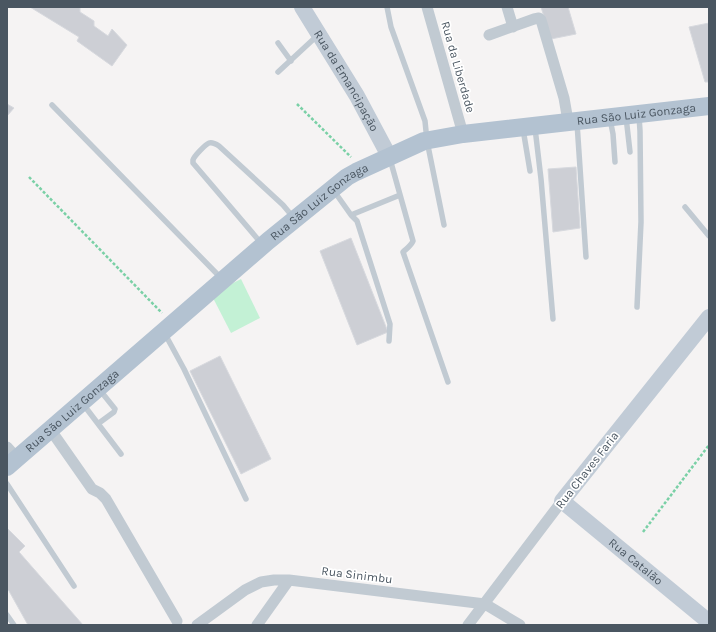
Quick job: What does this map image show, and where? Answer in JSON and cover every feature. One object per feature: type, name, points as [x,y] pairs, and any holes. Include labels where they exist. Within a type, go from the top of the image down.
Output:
[{"type":"main road","name":"Rua da Emancipação","points":[[302,7],[357,96],[389,156]]},
{"type":"main road","name":"Rua São Luiz Gonzaga","points":[[10,457],[50,429],[263,245],[347,178],[363,169],[424,141],[463,134],[709,106]]},
{"type":"main road","name":"Rua Chaves Faria","points":[[562,501],[709,317]]},
{"type":"main road","name":"Rua Catalão","points":[[562,501],[709,622]]},
{"type":"street","name":"Rua da Liberdade","points":[[427,7],[463,134]]},
{"type":"street","points":[[507,7],[513,27]]},
{"type":"street","points":[[489,35],[534,19],[539,18],[541,20],[572,121]]},
{"type":"street","points":[[50,429],[92,489],[100,493],[106,499],[176,621]]},
{"type":"street","name":"Rua Chaves Faria","points":[[468,625],[562,501]]},
{"type":"street","points":[[257,625],[289,580]]},
{"type":"street","name":"Rua Sinimbu","points":[[197,625],[245,590],[261,582],[289,580],[485,604],[520,625]]},
{"type":"lane","points":[[387,7],[391,27],[425,121],[427,141],[444,225]]},
{"type":"lane","points":[[278,72],[319,34]]},
{"type":"lane","points":[[278,43],[291,61]]},
{"type":"lane","points":[[52,105],[223,279]]},
{"type":"lane","points":[[625,115],[630,152]]},
{"type":"lane","points":[[615,162],[613,134],[625,115]]},
{"type":"lane","points":[[625,115],[640,131],[641,222],[637,307]]},
{"type":"lane","points":[[572,121],[579,139],[586,257]]},
{"type":"lane","points":[[529,126],[530,171]]},
{"type":"lane","points":[[529,126],[540,172],[553,320]]},
{"type":"lane","points":[[263,245],[193,163],[195,157],[207,144],[210,143],[219,146],[283,205],[295,219]]},
{"type":"lane","points":[[389,156],[413,241],[403,252],[448,382]]},
{"type":"lane","points":[[333,190],[357,221],[390,324],[389,341]]},
{"type":"lane","points":[[351,215],[400,195]]},
{"type":"lane","points":[[685,207],[709,236]]},
{"type":"lane","points":[[168,328],[184,369],[246,499]]},
{"type":"lane","points":[[98,388],[115,409],[114,412],[99,423]]},
{"type":"lane","points":[[82,402],[121,454]]},
{"type":"lane","points":[[7,484],[74,586]]},
{"type":"lane","points":[[7,615],[14,625]]},
{"type":"path","points":[[297,104],[363,169]]},
{"type":"path","points":[[30,177],[158,308],[168,328]]},
{"type":"path","points":[[643,532],[709,445]]},
{"type":"green space","points":[[241,279],[260,318],[231,333],[211,294]]},
{"type":"building","points":[[30,7],[80,7],[80,12],[94,21],[94,26],[108,36],[112,29],[127,45],[112,66],[77,41],[79,37]]},
{"type":"building","points":[[541,7],[568,7],[576,34],[551,39]]},
{"type":"building","points":[[709,23],[709,82],[705,82],[689,27]]},
{"type":"building","points":[[7,104],[14,108],[7,116]]},
{"type":"building","points":[[576,167],[580,228],[553,232],[548,169]]},
{"type":"building","points":[[351,238],[388,332],[357,345],[320,251]]},
{"type":"building","points":[[220,356],[271,459],[241,474],[190,371]]},
{"type":"building","points":[[7,528],[25,546],[19,552],[83,625],[28,625],[7,589]]}]
